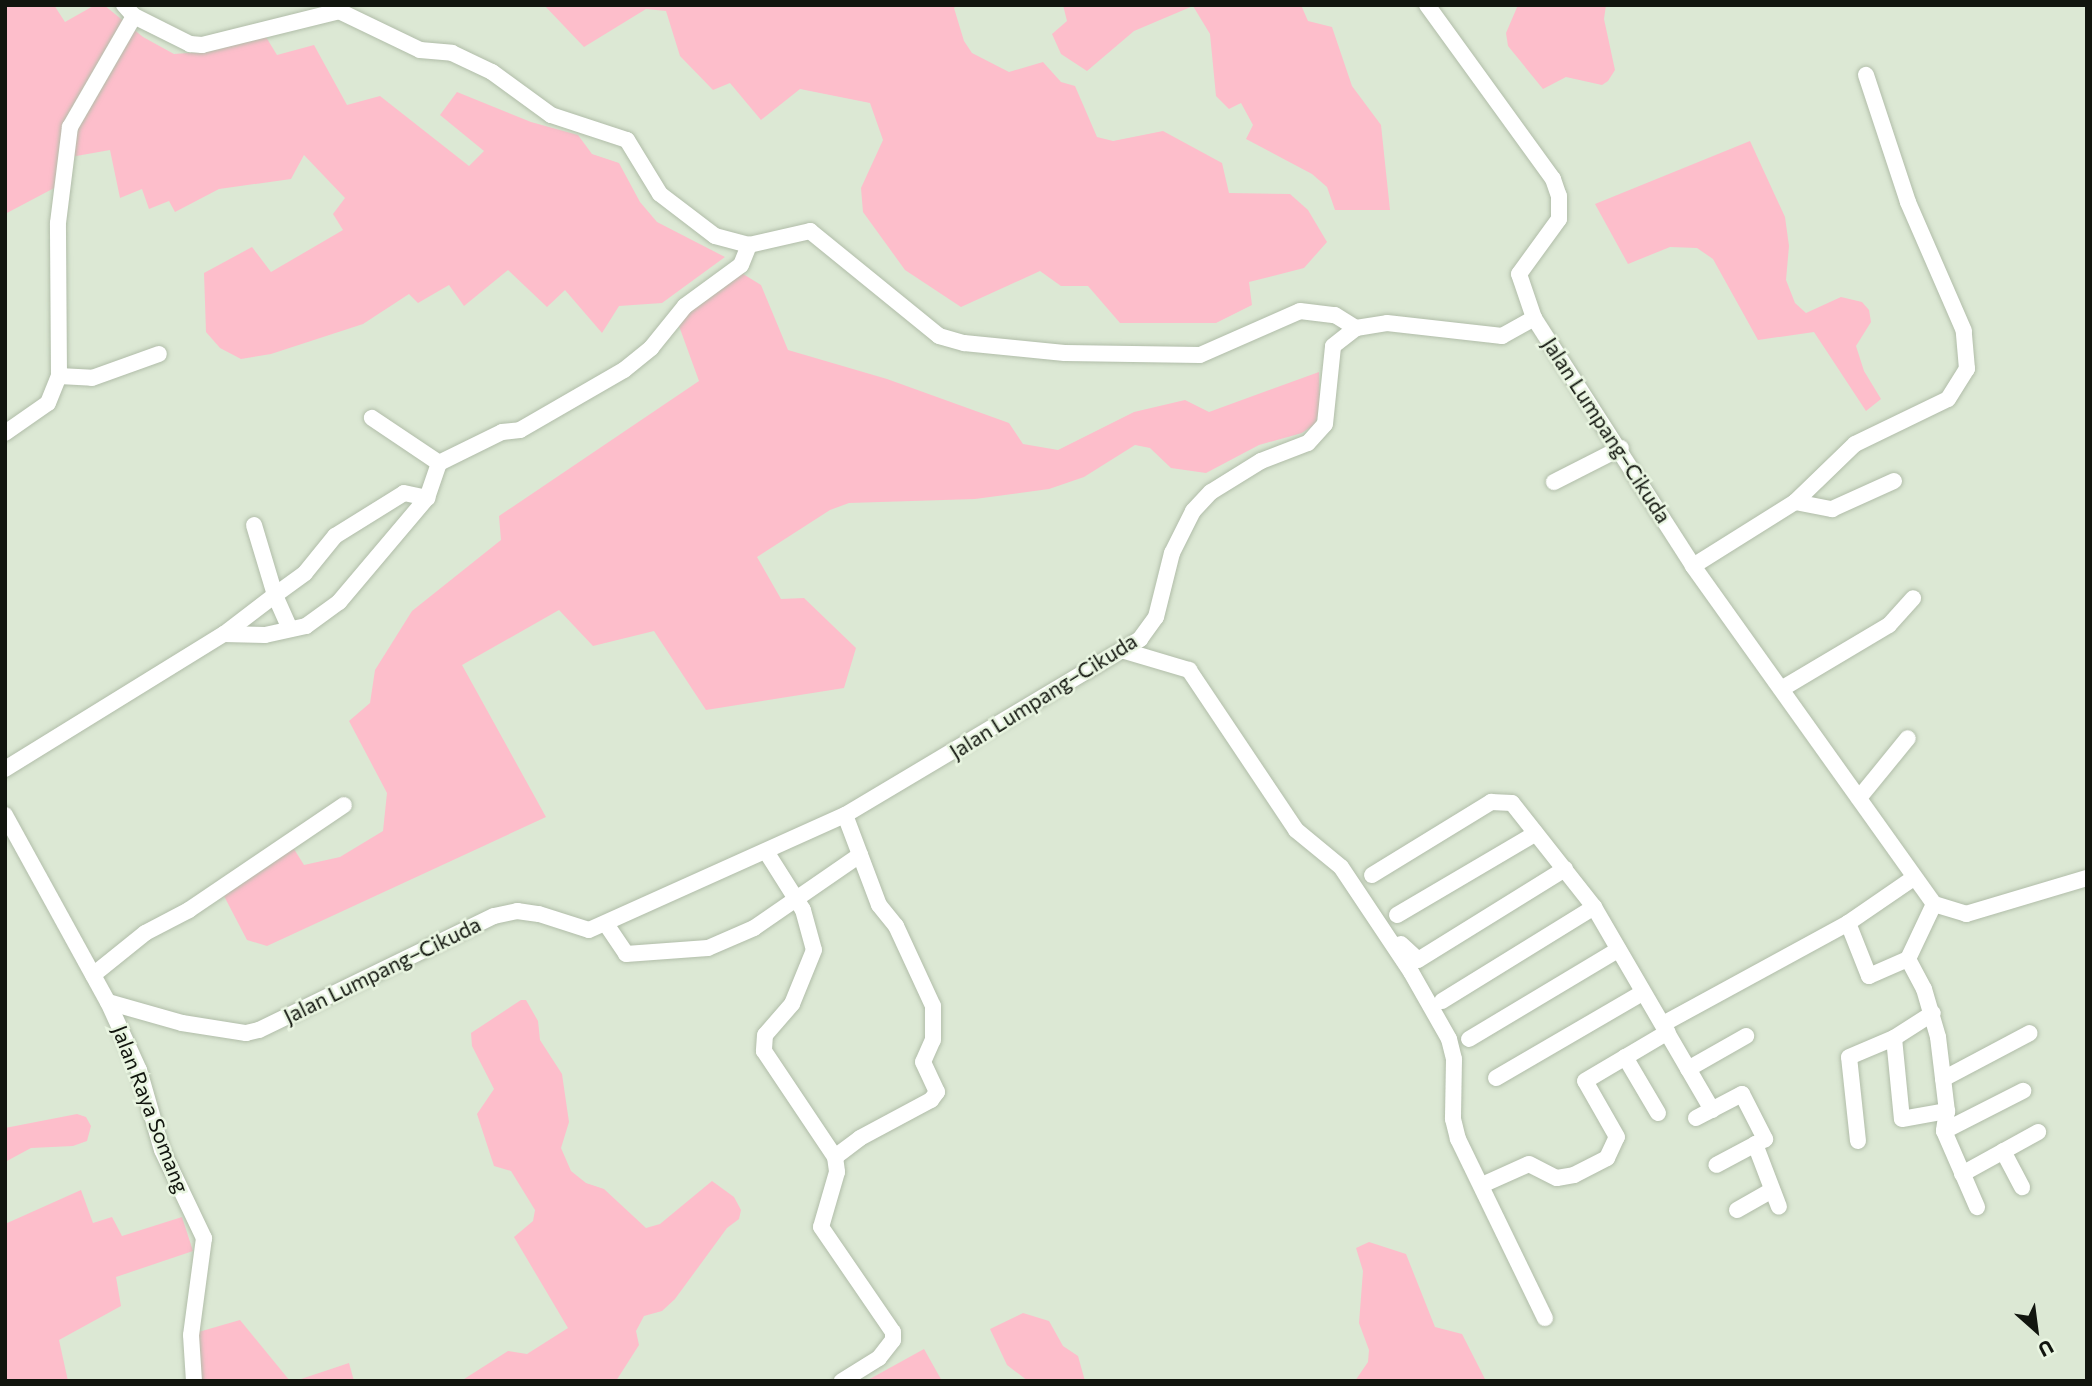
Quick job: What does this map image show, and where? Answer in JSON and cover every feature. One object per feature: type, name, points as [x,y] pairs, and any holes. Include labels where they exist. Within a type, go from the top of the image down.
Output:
[{"type":"street","points":[[1427,5],[1556,187],[1559,219],[1518,274],[1534,318]]},
{"type":"street","points":[[5,433],[41,411],[60,376],[58,223],[70,127],[129,10],[179,40],[202,45],[328,11],[349,14],[420,50],[452,53],[492,72],[551,115],[627,140],[668,202],[715,236],[749,245],[810,231],[939,336],[964,343],[1065,353],[1200,355],[1300,311],[1335,315],[1356,328]]},
{"type":"street","points":[[1693,566],[1795,502],[1855,444],[1948,400],[1967,369],[1964,331],[1908,202],[1866,75]]},
{"type":"street","points":[[224,634],[265,635],[320,619],[339,602],[427,498],[439,463],[502,432],[514,433],[624,370],[652,348],[685,306],[741,265],[749,245]]},
{"type":"street","name":"Jalan Lumpang–Cikuda","points":[[108,1002],[182,1024],[246,1033],[494,916],[517,911],[538,914],[589,930],[767,853],[845,815],[1045,693],[1125,651],[1156,617],[1172,553],[1193,510],[1211,492],[1261,461],[1308,443],[1325,424],[1333,346],[1356,328],[1387,323],[1502,336],[1534,318],[1621,448],[1693,566],[1783,688],[1912,879],[1934,904]]},
{"type":"street","points":[[60,376],[92,378],[159,354]]},
{"type":"street","points":[[372,418],[439,463]]},
{"type":"street","points":[[1554,482],[1621,448]]},
{"type":"street","points":[[1795,502],[1832,509],[1894,481]]},
{"type":"street","points":[[5,769],[224,634],[305,573],[335,536],[361,517],[404,493],[427,498]]},
{"type":"street","points":[[254,525],[275,595],[290,629]]},
{"type":"street","points":[[1783,688],[1889,625],[1913,598]]},
{"type":"street","points":[[1125,651],[1189,670],[1296,830],[1346,874],[1360,881],[1404,949],[1418,960],[1566,869]]},
{"type":"street","points":[[1859,798],[1908,738]]},
{"type":"street","points":[[1372,875],[1492,803],[1512,803],[1594,907],[1712,1110]]},
{"type":"street","points":[[93,975],[145,933],[189,910],[344,805]]},
{"type":"street","points":[[5,815],[108,1002]]},
{"type":"street","points":[[835,1157],[860,1138],[931,1100],[937,1092],[923,1062],[933,1040],[933,1006],[896,926],[879,905],[845,815]]},
{"type":"street","points":[[1397,915],[1536,833]]},
{"type":"street","points":[[767,853],[813,935],[814,950],[792,1004],[765,1035],[764,1051],[835,1157],[837,1172],[821,1227],[893,1332],[893,1340],[879,1359],[842,1381]]},
{"type":"street","points":[[607,923],[626,954],[708,948],[754,928],[860,855]]},
{"type":"street","points":[[1346,874],[1449,1039],[1454,1059],[1453,1119],[1458,1139],[1545,1318]]},
{"type":"street","points":[[1848,923],[1869,976],[1908,959],[1934,904],[1966,914],[2087,878]]},
{"type":"street","points":[[1482,1185],[1529,1164],[1557,1178],[1574,1175],[1607,1157],[1617,1137],[1585,1081],[1665,1028],[1774,963],[1848,923],[1912,879]]},
{"type":"street","points":[[1442,1001],[1594,907]]},
{"type":"street","points":[[1469,1038],[1618,950]]},
{"type":"street","points":[[1908,959],[1933,1013],[1947,1111],[1944,1131],[1977,1207]]},
{"type":"street","points":[[1496,1078],[1642,993]]},
{"type":"street","name":"Jalan Raya Somang","points":[[108,1002],[139,1070],[162,1150],[204,1238],[191,1335],[194,1381]]},
{"type":"street","points":[[1858,1141],[1849,1057],[1894,1038],[1933,1013]]},
{"type":"street","points":[[1944,1079],[2030,1033]]},
{"type":"street","points":[[1688,1069],[1746,1036]]},
{"type":"street","points":[[1894,1038],[1902,1119],[1947,1111]]},
{"type":"street","points":[[1625,1057],[1658,1114]]},
{"type":"street","points":[[1944,1131],[2023,1091]]},
{"type":"street","points":[[1696,1118],[1742,1094],[1765,1139],[1716,1165]]},
{"type":"street","points":[[1962,1174],[2038,1132]]},
{"type":"street","points":[[1755,1144],[1779,1207]]},
{"type":"street","points":[[2003,1151],[2022,1187]]},
{"type":"street","points":[[1737,1210],[1772,1190]]},
{"type":"shaded area","points":[[5,5],[54,5],[65,22],[95,5],[104,5],[143,37],[174,54],[201,52],[266,37],[277,55],[314,45],[347,105],[380,96],[469,166],[484,151],[440,115],[457,92],[531,122],[578,135],[592,154],[619,163],[640,202],[657,222],[725,257],[662,303],[619,306],[602,333],[565,290],[547,307],[508,270],[464,306],[449,285],[418,303],[409,294],[363,324],[271,354],[241,359],[220,348],[206,332],[204,273],[252,247],[271,272],[343,230],[333,214],[345,198],[304,155],[291,179],[219,189],[175,212],[169,201],[149,209],[142,189],[120,198],[110,150],[65,158],[58,186],[5,214]]},
{"type":"shaded area","points":[[544,5],[957,5],[954,8],[964,41],[972,53],[1009,72],[1043,62],[1061,82],[1075,86],[1097,137],[1113,141],[1163,131],[1222,163],[1229,193],[1290,194],[1308,210],[1327,242],[1304,268],[1249,282],[1252,305],[1216,323],[1120,323],[1088,286],[1061,286],[1040,271],[961,307],[905,270],[863,212],[861,188],[883,140],[870,103],[800,89],[761,120],[730,83],[713,90],[680,56],[666,11],[646,9],[584,47]]},
{"type":"shaded area","points":[[1063,5],[1301,5],[1308,21],[1332,27],[1352,86],[1381,125],[1390,210],[1335,210],[1327,187],[1312,174],[1246,139],[1253,125],[1241,103],[1229,109],[1216,96],[1210,34],[1193,6],[1134,31],[1087,71],[1061,54],[1052,34],[1067,21]]},
{"type":"shaded area","points":[[1518,5],[1606,5],[1604,19],[1615,70],[1608,81],[1602,85],[1566,77],[1543,89],[1508,46],[1506,33]]},
{"type":"shaded area","points":[[1750,141],[1785,217],[1789,246],[1786,280],[1795,303],[1806,313],[1841,297],[1862,302],[1869,310],[1871,322],[1856,346],[1864,371],[1881,399],[1866,411],[1814,332],[1758,340],[1713,259],[1697,248],[1670,247],[1628,264],[1595,204]]},
{"type":"shaded area","points":[[735,269],[761,285],[788,350],[887,379],[1009,423],[1023,444],[1058,450],[1134,412],[1185,400],[1209,412],[1319,372],[1320,409],[1315,424],[1302,433],[1259,445],[1206,473],[1171,468],[1150,448],[1135,445],[1084,477],[1049,489],[975,499],[849,503],[830,510],[757,557],[781,599],[804,598],[856,648],[844,688],[706,710],[654,631],[593,646],[559,610],[462,665],[546,817],[267,946],[247,940],[224,896],[262,864],[294,849],[304,865],[340,857],[383,831],[387,793],[349,721],[370,703],[375,670],[412,611],[501,540],[499,516],[699,381],[675,315]]},
{"type":"shaded area","points":[[521,1000],[526,1000],[538,1021],[540,1040],[562,1074],[569,1122],[561,1148],[571,1171],[586,1183],[604,1189],[646,1228],[660,1224],[712,1181],[734,1197],[741,1210],[739,1219],[727,1228],[675,1299],[662,1311],[644,1316],[636,1331],[639,1345],[616,1381],[461,1381],[508,1351],[527,1354],[568,1328],[514,1237],[533,1221],[535,1210],[511,1171],[494,1166],[477,1114],[494,1089],[472,1046],[471,1033]]},
{"type":"shaded area","points":[[77,1114],[86,1117],[91,1126],[87,1141],[73,1146],[31,1148],[5,1162],[5,1128]]},
{"type":"shaded area","points":[[81,1190],[93,1223],[112,1217],[122,1236],[182,1217],[193,1251],[116,1277],[121,1306],[59,1340],[68,1381],[5,1381],[5,1224]]},
{"type":"shaded area","points":[[1369,1242],[1406,1254],[1435,1327],[1462,1334],[1486,1381],[1355,1381],[1368,1362],[1369,1350],[1359,1323],[1363,1271],[1356,1248]]},
{"type":"shaded area","points":[[1023,1313],[1049,1321],[1063,1346],[1078,1356],[1085,1381],[1028,1381],[1007,1365],[990,1329]]},
{"type":"shaded area","points":[[240,1320],[290,1381],[196,1381],[195,1333]]},
{"type":"shaded area","points":[[924,1349],[942,1381],[866,1381]]},
{"type":"shaded area","points":[[349,1363],[354,1381],[295,1381]]}]
